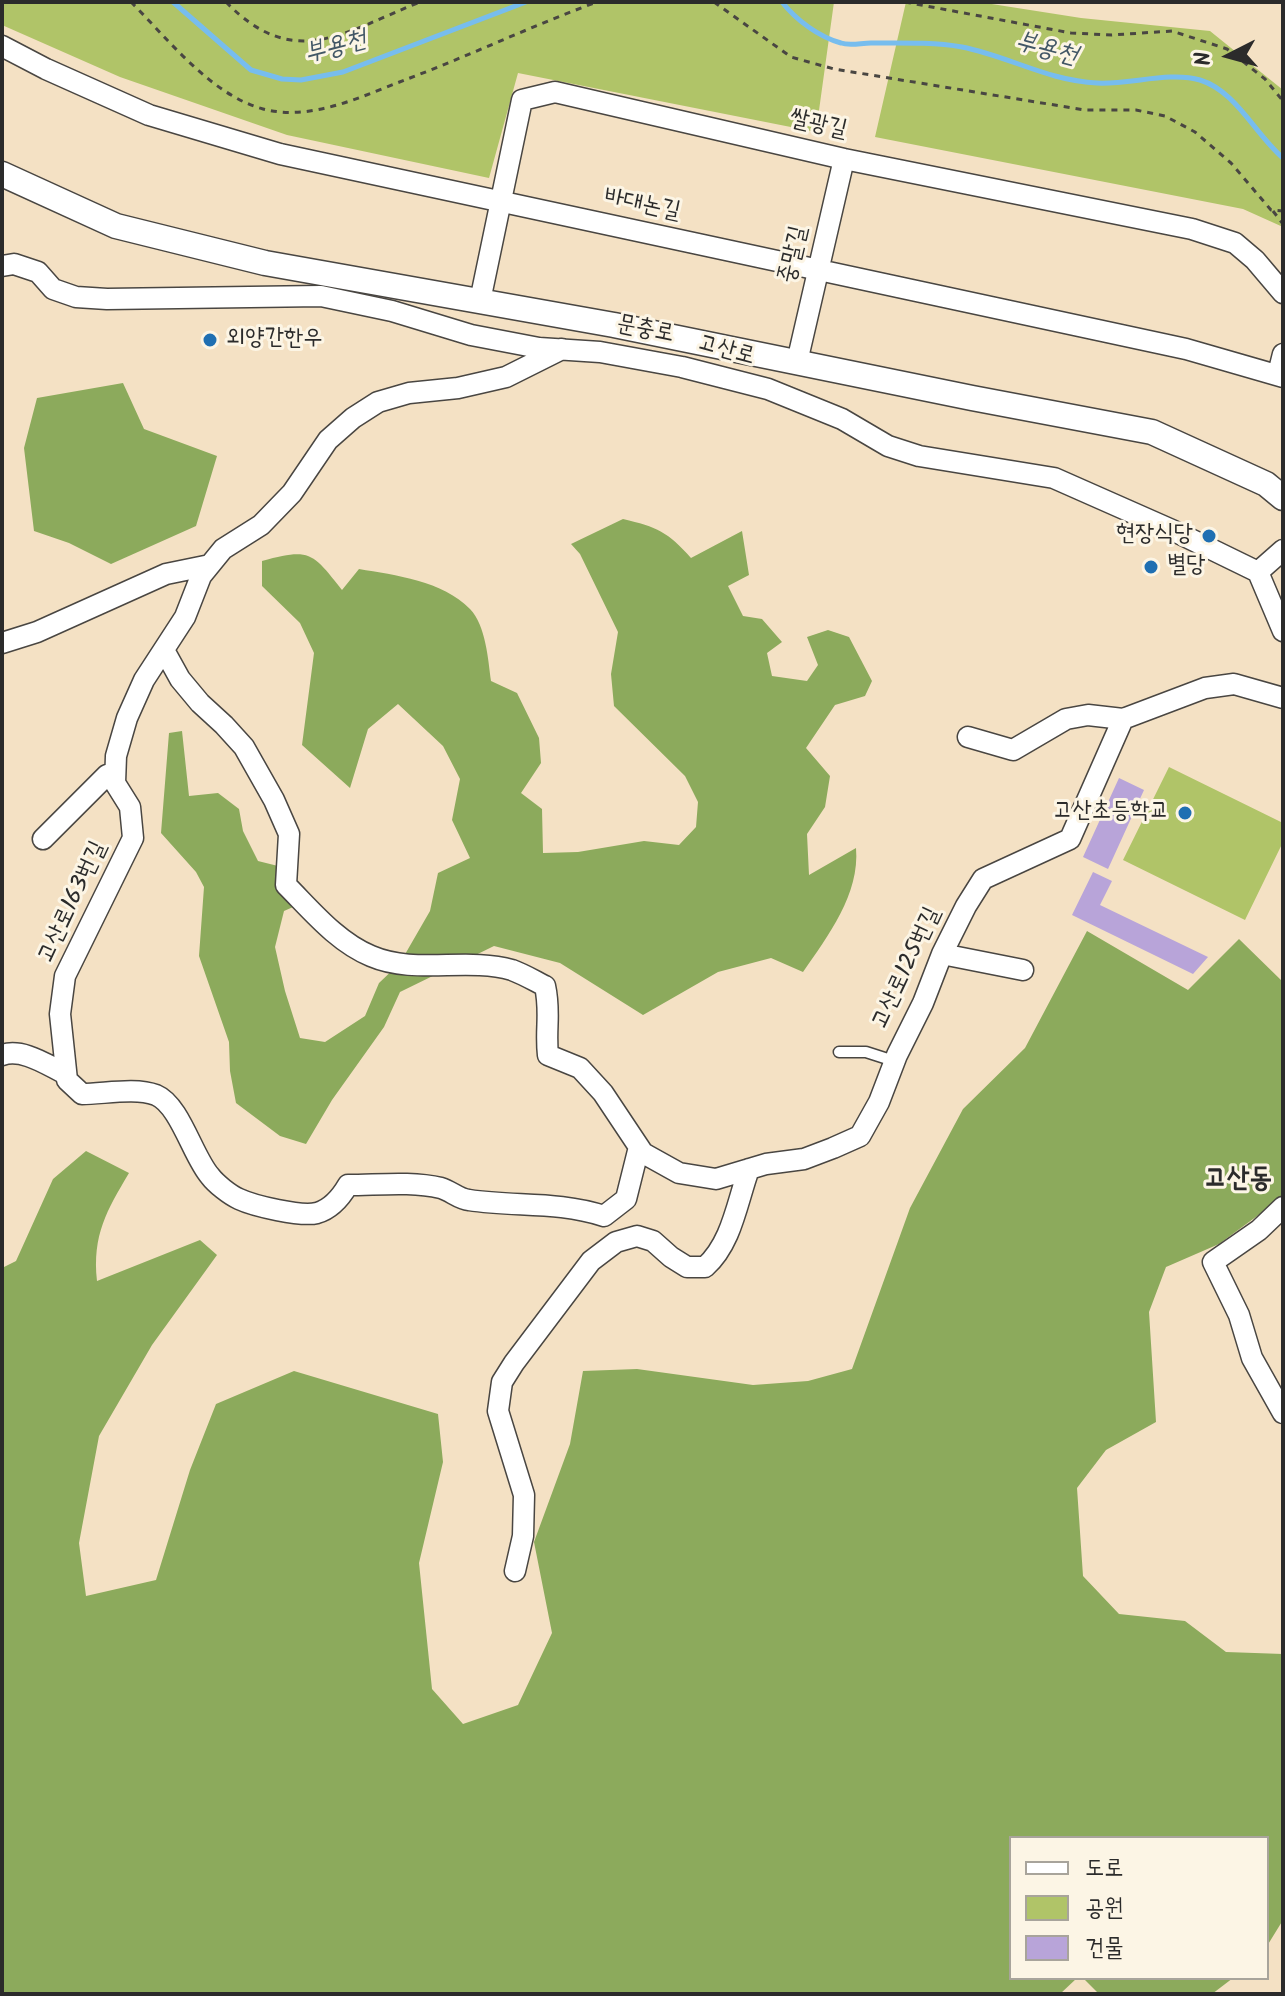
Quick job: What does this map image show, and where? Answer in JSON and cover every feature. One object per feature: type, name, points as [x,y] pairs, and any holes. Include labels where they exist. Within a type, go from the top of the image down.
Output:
[{"type":"street","name":"바대논길","points":[[2,46],[149,115],[280,154],[1281,368]]},
{"type":"street","name":"쌀광길","points":[[480,301],[522,100],[555,92],[844,159],[1192,229],[1235,243],[1255,260],[1283,293]]},
{"type":"street","name":"중말길","points":[[797,362],[844,159]]},
{"type":"street","name":"문충로","points":[[2,174],[116,226],[265,263],[614,325],[1152,432],[1266,484],[1283,498]]},
{"type":"street","name":"고산로","points":[[2,266],[14,264],[38,272],[53,289],[76,297],[321,296],[392,311],[471,335],[539,348],[600,352],[682,367],[768,389],[842,419],[888,446],[919,456],[1054,478],[1258,572]]},
{"type":"street","points":[[43,839],[107,775],[115,772],[116,756],[127,718],[144,680],[185,617],[201,576],[223,549],[261,525],[292,493],[328,440],[378,402],[409,393],[458,388],[506,377],[562,349]]},
{"type":"street","points":[[1283,550],[1258,572],[1283,631]]},
{"type":"street","points":[[2,643],[37,632],[166,574],[210,565]]},
{"type":"street","name":"고산로125번길","points":[[164,650],[180,679],[244,747],[274,800],[289,834],[286,885],[347,943],[370,956],[394,964],[511,970],[545,986],[550,1009],[546,1038],[548,1055],[580,1068],[603,1093],[643,1153],[679,1173],[716,1179],[749,1169],[804,1159],[860,1136],[879,1102],[942,954],[983,879],[1070,839],[1123,719]]},
{"type":"street","points":[[968,737],[1013,750],[1066,719],[1088,715],[1123,719],[1205,688],[1234,684],[1283,698]]},
{"type":"street","name":"고산로163번길","points":[[66,1074],[60,1014],[65,976],[133,838],[130,807],[115,783],[115,772]]},
{"type":"street","points":[[942,954],[1023,970]]},
{"type":"street","points":[[2,1055],[24,1055],[66,1074],[67,1080],[82,1094],[137,1092],[158,1096],[177,1117],[209,1176],[238,1199],[307,1214],[319,1213],[334,1203],[348,1185],[412,1185],[443,1189],[466,1200],[531,1207],[557,1205],[604,1216],[626,1199],[639,1147]]},
{"type":"street","points":[[515,1571],[523,1536],[524,1495],[498,1411],[502,1382],[591,1261],[616,1242],[637,1236],[653,1241],[687,1267],[705,1267],[717,1257],[725,1244],[749,1169]]},
{"type":"street","points":[[1283,1207],[1259,1230],[1213,1262],[1239,1315],[1252,1358],[1283,1413]]},
{"type":"lane","points":[[839,1052],[866,1052],[894,1061]]},
{"type":"path","points":[[131,2],[215,86],[261,109],[296,113],[332,107],[483,50],[597,2]]},
{"type":"path","points":[[226,2],[246,23],[277,39],[302,43],[330,38],[420,2]]},
{"type":"path","points":[[714,2],[791,57],[834,69],[1085,110],[1136,110],[1165,116],[1195,132],[1231,163],[1283,224]]},
{"type":"path","points":[[905,2],[1071,33],[1112,35],[1172,31],[1227,49],[1265,79],[1283,101]]},
{"type":"path","points":[[1271,210],[1283,211]]},
{"type":"green space","points":[[2,2],[834,2],[816,132],[518,73],[489,178],[287,135],[120,77],[2,25]]},
{"type":"green space","points":[[906,2],[979,2],[1081,18],[1210,31],[1283,90],[1283,227],[1243,209],[875,137]]},
{"type":"green space","points":[[123,383],[144,429],[217,456],[196,526],[111,564],[69,543],[34,531],[24,448],[37,398]]},
{"type":"green space","points":[[623,519],[661,532],[691,558],[742,531],[749,575],[728,586],[743,616],[762,619],[782,642],[767,653],[772,676],[807,681],[818,665],[807,637],[828,630],[849,637],[872,681],[865,696],[835,705],[806,748],[830,776],[825,807],[807,834],[809,875],[856,848],[853,882],[840,914],[803,972],[771,958],[718,972],[643,1015],[560,963],[494,946],[400,992],[384,1027],[332,1100],[306,1144],[280,1136],[236,1103],[229,1042],[199,956],[204,887],[196,872],[161,833],[169,733],[182,731],[189,796],[218,793],[239,809],[243,831],[258,861],[278,866],[309,900],[284,911],[275,947],[300,1038],[325,1042],[365,1016],[379,983],[400,963],[430,911],[438,873],[470,858],[452,820],[460,779],[443,746],[398,704],[368,729],[350,788],[302,745],[314,653],[300,623],[262,586],[262,561],[300,554],[309,556],[324,568],[342,590],[359,569],[403,577],[446,592],[470,609],[483,633],[491,681],[517,693],[539,738],[541,763],[521,793],[542,809],[543,853],[578,852],[644,841],[679,845],[696,827],[698,802],[685,776],[614,706],[611,674],[618,632],[580,554],[571,544]]},
{"type":"green space","points":[[1169,767],[1283,823],[1283,842],[1245,920],[1123,860]]},
{"type":"green space","points":[[1087,931],[1188,990],[1239,939],[1283,982],[1283,1197],[1219,1244],[1166,1267],[1149,1312],[1156,1422],[1106,1450],[1077,1488],[1083,1576],[1119,1614],[1185,1621],[1226,1652],[1283,1654],[1283,1920],[1269,1943],[1269,1836],[1009,1836],[1009,1980],[1075,1980],[1060,1994],[2,1994],[2,1268],[16,1261],[53,1179],[86,1151],[129,1173],[99,1236],[97,1281],[200,1240],[217,1255],[152,1345],[99,1436],[79,1543],[86,1596],[156,1580],[190,1470],[216,1404],[294,1371],[438,1414],[443,1462],[419,1563],[432,1689],[463,1724],[518,1705],[552,1633],[534,1542],[570,1444],[583,1371],[637,1369],[753,1385],[808,1381],[852,1369],[910,1208],[963,1109],[1025,1048]]},
{"type":"green space","points":[[1085,1980],[1230,1980],[1212,1994],[1099,1994]]},
{"type":"building","points":[[1119,778],[1144,790],[1108,869],[1083,857]]},
{"type":"building","points":[[1093,872],[1112,881],[1100,905],[1208,957],[1193,974],[1072,915]]},
{"type":"waterway","name":"부용천","points":[[173,2],[251,70],[282,79],[301,80],[343,72],[526,2]]},
{"type":"waterway","name":"부용천","points":[[782,2],[808,27],[844,44],[917,43],[962,47],[1062,78],[1097,83],[1176,77],[1200,80],[1235,103],[1283,158]]},
{"type":"place","name":"외양간한우","points":[[210,340]]},
{"type":"place","name":"현장식당","points":[[1209,536]]},
{"type":"place","name":"별당","points":[[1151,567]]},
{"type":"place","name":"고산초등학교","points":[[1185,813]]},
{"type":"district","name":"고산동","points":[[1238,1181]]}]
